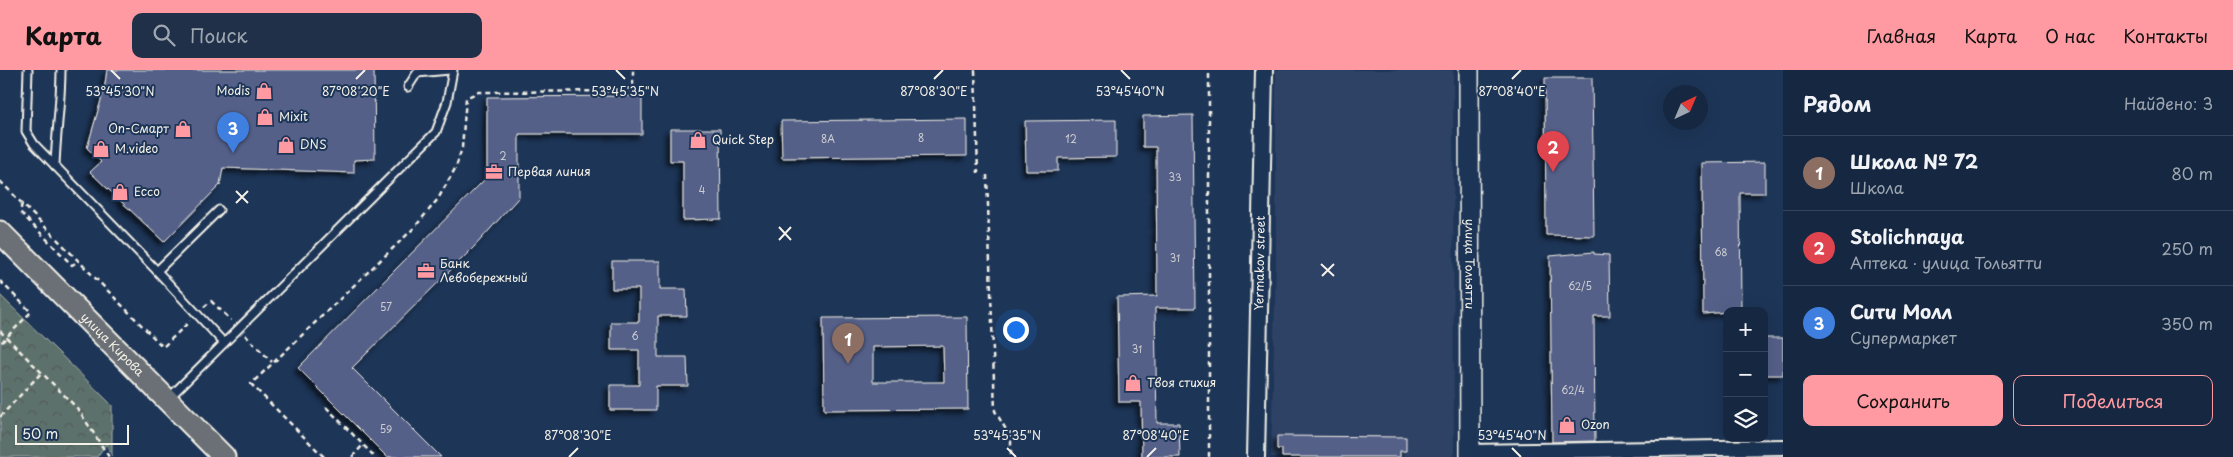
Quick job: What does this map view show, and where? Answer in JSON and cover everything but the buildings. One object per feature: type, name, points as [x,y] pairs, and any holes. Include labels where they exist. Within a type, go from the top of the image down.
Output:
[{"type":"main road","name":"улица Тольятти","points":[[1469,70],[1470,455]]},
{"type":"main road","points":[[0,221],[20,253]]},
{"type":"main road","name":"улица Кирова","points":[[0,232],[224,457]]},
{"type":"main road","points":[[0,242],[20,253]]},
{"type":"street","name":"Yermakov street","points":[[1256,457],[1264,70]]},
{"type":"street","points":[[1470,455],[1783,447]]},
{"type":"lane","points":[[28,70],[26,131],[34,144],[158,271],[224,343]]},
{"type":"lane","points":[[55,166],[56,131],[61,101],[61,70]]},
{"type":"lane","points":[[167,400],[436,132],[447,102],[451,70],[417,73],[408,87]]},
{"type":"lane","points":[[158,271],[219,210]]},
{"type":"path","points":[[324,457],[251,384],[414,228],[438,199],[456,166],[462,148],[466,98],[478,92],[633,91],[633,70]]},
{"type":"path","points":[[975,70],[978,173]]},
{"type":"path","points":[[1209,70],[1209,457]]},
{"type":"path","points":[[987,175],[994,411],[1011,438],[1011,457]]},
{"type":"path","points":[[0,181],[163,347],[211,301],[272,362]]},
{"type":"path","points":[[22,204],[20,212],[45,239],[72,265],[79,261]]},
{"type":"path","points":[[0,281],[31,312],[0,344]]},
{"type":"path","points":[[0,331],[78,408],[109,457]]},
{"type":"path","points":[[0,418],[42,372]]},
{"type":"path","points":[[326,407],[376,457]]},
{"type":"path","points":[[352,457],[363,445]]},
{"type":"shaded area","points":[[1276,70],[1453,70],[1454,457],[1271,457],[1276,259]]},
{"type":"green space","points":[[0,295],[112,405],[112,456],[106,444],[97,457],[0,457]]},
{"type":"place","name":"Modis","points":[[264,91]]},
{"type":"place","name":"Mixit","points":[[265,117]]},
{"type":"place","name":"On-Смарт","points":[[183,129]]},
{"type":"place","name":"Quick Step","points":[[698,140]]},
{"type":"place","name":"DNS","points":[[286,145]]},
{"type":"place","name":"M.video","points":[[101,149]]},
{"type":"place","name":"Сити Молл","points":[[233,153]]},
{"type":"place","name":"Первая линия","points":[[494,172]]},
{"type":"place","name":"Stolichnaya","points":[[1553,172]]},
{"type":"place","name":"Ecco","points":[[120,192]]},
{"type":"place","name":"Банк Левобережный","points":[[426,271]]},
{"type":"place","name":"Школа № 72","points":[[848,364]]},
{"type":"place","name":"Твоя стихия","points":[[1133,383]]},
{"type":"place","name":"Ozon","points":[[1567,425]]}]
